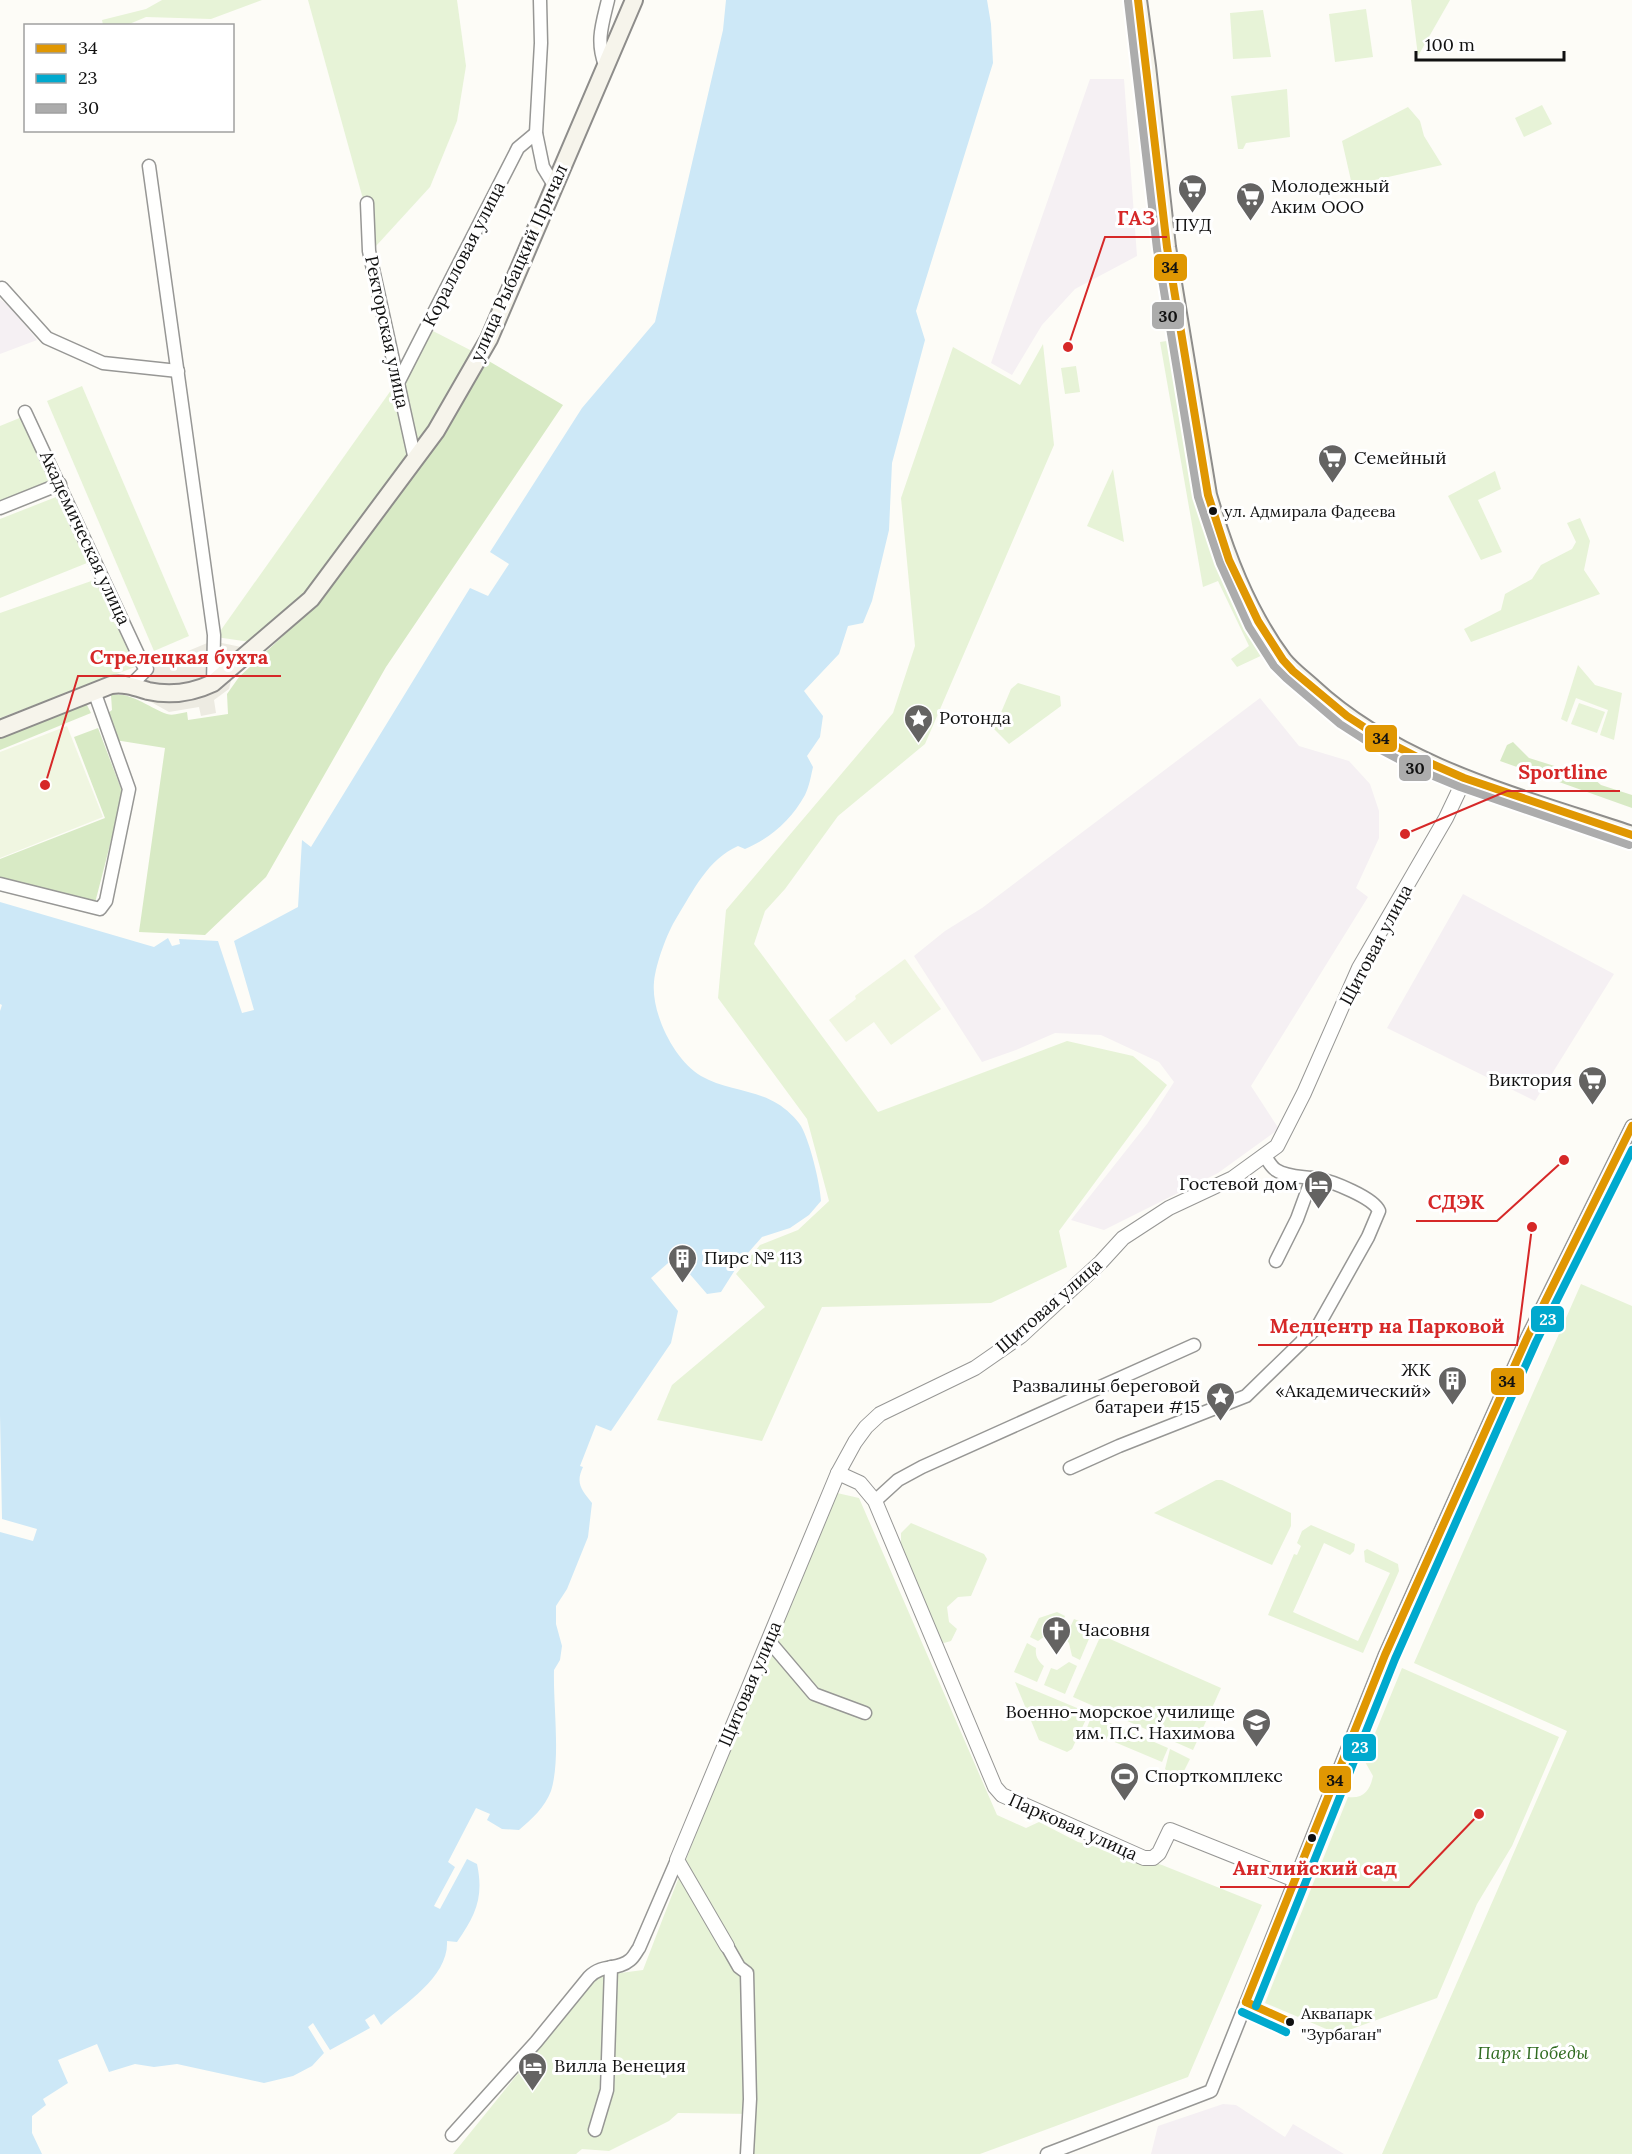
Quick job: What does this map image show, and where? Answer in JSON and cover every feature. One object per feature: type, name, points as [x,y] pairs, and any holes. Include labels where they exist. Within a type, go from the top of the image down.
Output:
[{"type":"main road","name":"улица Рыбацкий Причал","points":[[207,686],[311,599],[436,431],[489,339],[634,0]]},
{"type":"main road","points":[[1138,0],[1167,247],[1208,495],[1240,587],[1258,622],[1284,662],[1335,709],[1397,747],[1466,778],[1632,836]]},
{"type":"main road","points":[[0,729],[111,685],[131,685],[166,693],[183,693],[207,686]]},
{"type":"street","points":[[540,0],[541,43],[536,133],[543,167],[554,185]]},
{"type":"street","points":[[605,65],[599,50],[608,0]]},
{"type":"street","name":"Коралловая улица","points":[[399,381],[518,148],[536,133]]},
{"type":"street","points":[[149,166],[214,635],[207,686]]},
{"type":"street","name":"Ректорская улица","points":[[368,203],[369,251],[415,460]]},
{"type":"street","points":[[2,288],[47,339],[103,363],[178,371]]},
{"type":"street","name":"Академическая улица","points":[[25,412],[143,665],[147,669],[131,685]]},
{"type":"street","points":[[0,508],[60,484]]},
{"type":"street","points":[[0,884],[100,909],[106,901],[129,789],[94,691]]},
{"type":"street","name":"Щитовая улица","points":[[452,2134],[536,2042],[596,1970],[622,1965],[631,1959],[639,1948],[838,1473],[866,1427],[880,1414],[975,1368],[1021,1336],[1124,1238],[1169,1208],[1233,1178],[1277,1146],[1304,1093],[1359,968],[1441,828],[1466,778]]},
{"type":"street","points":[[1047,2154],[1211,2091],[1385,1655],[1527,1338],[1632,1126]]},
{"type":"street","points":[[1070,1468],[1119,1446],[1246,1396],[1318,1326],[1368,1237],[1379,1211],[1373,1203],[1335,1184],[1312,1178],[1296,1177],[1275,1169],[1264,1155]]},
{"type":"street","points":[[1276,1261],[1297,1219],[1312,1178]]},
{"type":"street","points":[[875,1501],[898,1480],[922,1467],[1194,1345]]},
{"type":"street","name":"Парковая улица","points":[[838,1473],[860,1483],[875,1501],[967,1725],[995,1787],[1002,1795],[1144,1858],[1153,1858],[1160,1853],[1170,1830],[1295,1880]]},
{"type":"street","points":[[769,1641],[814,1694],[866,1713]]},
{"type":"street","points":[[677,1860],[739,1967],[747,1973],[750,2099],[747,2154]]},
{"type":"street","points":[[595,2130],[607,2090],[611,1967]]},
{"type":"shaded area","points":[[1090,79],[1124,79],[1137,256],[1075,289],[1042,325],[1012,375],[991,363]]},
{"type":"shaded area","points":[[0,299],[12,309],[37,340],[0,354]]},
{"type":"shaded area","points":[[212,641],[261,651],[232,677],[229,689],[214,700],[216,713],[201,716],[199,707],[169,712],[151,702],[129,695],[128,676]]},
{"type":"shaded area","points":[[1260,698],[1299,746],[1349,761],[1370,784],[1379,811],[1379,838],[1356,888],[1368,897],[1251,1086],[1279,1129],[1218,1173],[1104,1230],[1071,1220],[1147,1124],[1174,1082],[1159,1062],[1101,1035],[1055,1033],[982,1062],[914,956],[945,931],[982,908]]},
{"type":"shaded area","points":[[1463,894],[1614,974],[1535,1101],[1387,1028]]},
{"type":"shaded area","points":[[1223,2104],[1236,2105],[1285,2137],[1293,2124],[1344,2154],[1151,2154],[1158,2126]]},
{"type":"green space","points":[[162,0],[262,0],[211,19],[146,17],[129,24],[103,24],[102,20],[146,9]]},
{"type":"green space","points":[[308,0],[457,0],[466,66],[457,121],[430,187],[376,246]]},
{"type":"green space","points":[[1411,0],[1450,0],[1418,56]]},
{"type":"green space","points":[[1366,9],[1373,57],[1335,62],[1329,14]]},
{"type":"green space","points":[[1263,10],[1271,57],[1233,59],[1230,13]]},
{"type":"green space","points":[[1287,89],[1290,137],[1246,143],[1243,149],[1238,149],[1231,96]]},
{"type":"green space","points":[[1542,105],[1552,124],[1524,137],[1515,118]]},
{"type":"green space","points":[[1408,107],[1420,121],[1424,136],[1442,165],[1352,185],[1342,141]]},
{"type":"green space","points":[[433,331],[474,352],[407,461],[311,594],[250,642],[216,637]]},
{"type":"green space","points":[[1173,340],[1200,490],[1198,497],[1221,573],[1236,608],[1267,653],[1237,667],[1231,659],[1249,646],[1218,581],[1203,587],[1160,342]]},
{"type":"green space","points":[[1043,344],[1054,445],[925,744],[838,816],[785,889],[765,911],[754,944],[878,1112],[1067,1041],[1133,1056],[1167,1085],[1059,1231],[1067,1267],[991,1303],[822,1307],[762,1441],[657,1420],[672,1385],[765,1307],[736,1274],[760,1245],[798,1230],[829,1201],[807,1119],[718,998],[726,910],[893,713],[915,646],[901,498],[953,347],[1020,385]]},
{"type":"green space","points":[[487,360],[563,405],[386,667],[266,877],[205,935],[139,932],[165,748],[115,740],[107,714],[112,710],[111,695],[125,695],[169,715],[187,712],[188,720],[228,714],[227,694],[239,677],[314,607],[439,440]]},
{"type":"green space","points":[[1076,366],[1080,392],[1065,394],[1061,368]]},
{"type":"green space","points":[[82,386],[189,636],[154,651],[47,401]]},
{"type":"green space","points":[[22,417],[52,483],[0,504],[0,426]]},
{"type":"green space","points":[[1113,469],[1124,542],[1087,526]]},
{"type":"green space","points":[[1495,471],[1501,489],[1478,500],[1502,552],[1481,560],[1448,496]]},
{"type":"green space","points":[[56,497],[87,563],[0,598],[0,519]]},
{"type":"green space","points":[[1580,518],[1590,541],[1584,570],[1600,594],[1471,642],[1464,629],[1501,610],[1505,594],[1532,579],[1541,565],[1572,549],[1576,542],[1567,523]]},
{"type":"green space","points":[[97,579],[135,667],[0,718],[0,613]]},
{"type":"green space","points":[[1578,665],[1595,685],[1622,693],[1614,740],[1600,735],[1608,710],[1576,698],[1567,722],[1561,719]]},
{"type":"green space","points":[[1018,683],[1060,696],[1061,706],[1009,744],[994,729],[1011,689]]},
{"type":"green space","points":[[85,701],[91,713],[0,750],[0,736]]},
{"type":"green space","points":[[1579,703],[1605,712],[1597,733],[1571,724]]},
{"type":"green space","points":[[67,726],[103,817],[0,858],[0,752]]},
{"type":"green space","points":[[98,728],[123,794],[95,903],[0,880],[0,859],[105,818],[74,737]]},
{"type":"green space","points":[[1513,742],[1529,758],[1593,778],[1601,785],[1632,795],[1632,808],[1500,761],[1507,745]]},
{"type":"green space","points":[[905,959],[941,1009],[891,1045],[874,1022],[846,1042],[829,1020],[856,999],[855,996]]},
{"type":"green space","name":"Парк Победы","points":[[1581,1284],[1632,1306],[1632,2154],[1382,2154],[1567,1731],[1414,1663]]},
{"type":"green space","points":[[1529,1344],[1533,1346],[1443,1550],[1438,1548]]},
{"type":"green space","points":[[1216,1480],[1222,1480],[1291,1513],[1291,1526],[1272,1565],[1154,1513]]},
{"type":"green space","points":[[837,1493],[859,1498],[997,1815],[1026,1828],[1039,1822],[1078,1842],[1162,1865],[1262,1905],[1188,2077],[980,2154],[753,2154],[753,2114],[678,2113],[669,2121],[609,2151],[582,2149],[576,2154],[453,2154],[597,1976],[643,1970],[737,1731]]},
{"type":"green space","points":[[911,1523],[984,1554],[987,1559],[971,1596],[958,1597],[947,1607],[949,1622],[957,1629],[951,1641],[944,1643],[937,1638],[901,1544],[901,1533]]},
{"type":"green space","points":[[1311,1525],[1355,1544],[1354,1551],[1350,1555],[1324,1543],[1293,1612],[1358,1641],[1390,1573],[1365,1562],[1364,1551],[1367,1549],[1398,1564],[1399,1571],[1363,1653],[1268,1615],[1294,1554],[1297,1555],[1301,1546],[1297,1543],[1302,1531]]},
{"type":"green space","points":[[1423,1584],[1427,1587],[1384,1686],[1386,1666]]},
{"type":"green space","points":[[1057,1612],[1065,1616],[1057,1635],[1045,1636],[1038,1641],[1030,1637],[1039,1618]]},
{"type":"green space","points":[[1074,1619],[1094,1627],[1080,1660],[1072,1656],[1069,1643],[1065,1638]]},
{"type":"green space","points":[[1101,1635],[1221,1688],[1193,1750],[1073,1697]]},
{"type":"green space","points":[[1027,1643],[1036,1648],[1037,1658],[1044,1666],[1037,1682],[1014,1672]]},
{"type":"green space","points":[[1069,1662],[1077,1666],[1065,1694],[1044,1685],[1051,1668],[1057,1670]]},
{"type":"green space","points":[[1402,1668],[1559,1737],[1512,1846],[1477,1904],[1437,1998],[1338,2034],[1265,2003],[1348,1797],[1362,1795],[1370,1785],[1373,1776],[1364,1760]]},
{"type":"green space","points":[[1015,1682],[1089,1713],[1072,1749],[1067,1752],[1039,1740]]},
{"type":"green space","points":[[1092,1715],[1168,1748],[1162,1762],[1086,1730]]},
{"type":"green space","points":[[1170,1749],[1190,1759],[1182,1775],[1178,1776],[1165,1769]]},
{"type":"water","points":[[726,0],[987,0],[991,24],[993,63],[916,311],[925,340],[892,463],[889,530],[872,601],[863,623],[848,626],[839,654],[804,691],[823,716],[820,737],[807,756],[813,767],[808,789],[780,827],[745,849],[738,846],[727,852],[710,867],[669,931],[655,974],[656,1008],[673,1047],[691,1069],[701,1076],[710,1081],[769,1099],[794,1117],[804,1133],[811,1152],[821,1201],[809,1215],[790,1228],[762,1237],[740,1262],[721,1292],[707,1294],[675,1257],[651,1278],[678,1311],[671,1343],[611,1431],[596,1425],[580,1466],[583,1467],[580,1478],[581,1486],[592,1503],[588,1537],[567,1589],[556,1606],[556,1624],[562,1646],[560,1660],[554,1670],[556,1764],[551,1791],[542,1807],[519,1830],[502,1829],[487,1820],[490,1814],[476,1808],[448,1862],[455,1867],[434,1906],[440,1909],[467,1859],[477,1864],[480,1886],[477,1905],[457,1942],[447,1941],[446,1954],[433,1978],[381,2025],[374,2014],[365,2020],[370,2028],[330,2050],[313,2023],[308,2027],[324,2053],[312,2066],[293,2076],[264,2083],[177,2064],[154,2067],[135,2064],[109,2072],[97,2044],[58,2060],[68,2083],[43,2099],[46,2105],[32,2116],[32,2133],[42,2154],[0,2154],[0,1532],[33,1541],[37,1529],[2,1519],[0,902],[154,947],[168,938],[172,946],[180,944],[179,939],[218,941],[242,1013],[254,1010],[234,941],[298,907],[302,840],[311,847],[470,588],[488,596],[509,564],[490,552],[582,408],[655,322],[723,30]]},
{"type":"transit line","name":"34","points":[[1138,0],[1167,247],[1208,495],[1229,560],[1258,621],[1283,660],[1293,671],[1347,716],[1384,740],[1464,778],[1632,835]]},
{"type":"transit line","name":"30","points":[[1128,1],[1157,249],[1198,497],[1220,563],[1249,627],[1274,666],[1286,678],[1340,724],[1379,749],[1419,770],[1460,787],[1629,845]]},
{"type":"transit line","name":"34","points":[[1246,2002],[1385,1655],[1527,1338],[1632,1126]]},
{"type":"transit line","name":"23","points":[[1256,2006],[1395,1659],[1536,1342],[1632,1150]]},
{"type":"transit line","name":"34","points":[[1246,2002],[1290,2022]]},
{"type":"transit line","name":"23","points":[[1242,2012],[1286,2032]]},
{"type":"place","name":"ПУД","points":[[1193,214]]},
{"type":"place","name":"Молодежный Аким ООО","points":[[1250,222]]},
{"type":"place","name":"ГАЗ","points":[[1068,347]]},
{"type":"place","name":"Семейный","points":[[1333,484]]},
{"type":"place","name":"ул. Адмирала Фадеева","points":[[1213,511]]},
{"type":"place","name":"Ротонда","points":[[918,744]]},
{"type":"place","name":"Стрелецкая бухта","points":[[45,785]]},
{"type":"place","name":"Sportline","points":[[1405,834]]},
{"type":"place","name":"Виктория","points":[[1593,1106]]},
{"type":"place","name":"СДЭК","points":[[1564,1160]]},
{"type":"place","name":"Гостевой дом","points":[[1319,1210]]},
{"type":"place","name":"Медцентр на Парковой","points":[[1532,1227]]},
{"type":"place","name":"Пирс № 113","points":[[683,1284]]},
{"type":"place","name":"ЖК «Академический»","points":[[1452,1406]]},
{"type":"place","name":"Развалины береговой батареи #15","points":[[1221,1422]]},
{"type":"place","name":"Часовня","points":[[1057,1656]]},
{"type":"place","name":"Военно-морское училище им. П.С. Нахимова","points":[[1256,1748]]},
{"type":"place","name":"Спорткомплекс","points":[[1124,1802]]},
{"type":"place","name":"Английский сад","points":[[1479,1814]]},
{"type":"place","name":"Аквапарк \"Зурбаган\"","points":[[1290,2022]]},
{"type":"place","name":"Вилла Венеция","points":[[533,2092]]}]
